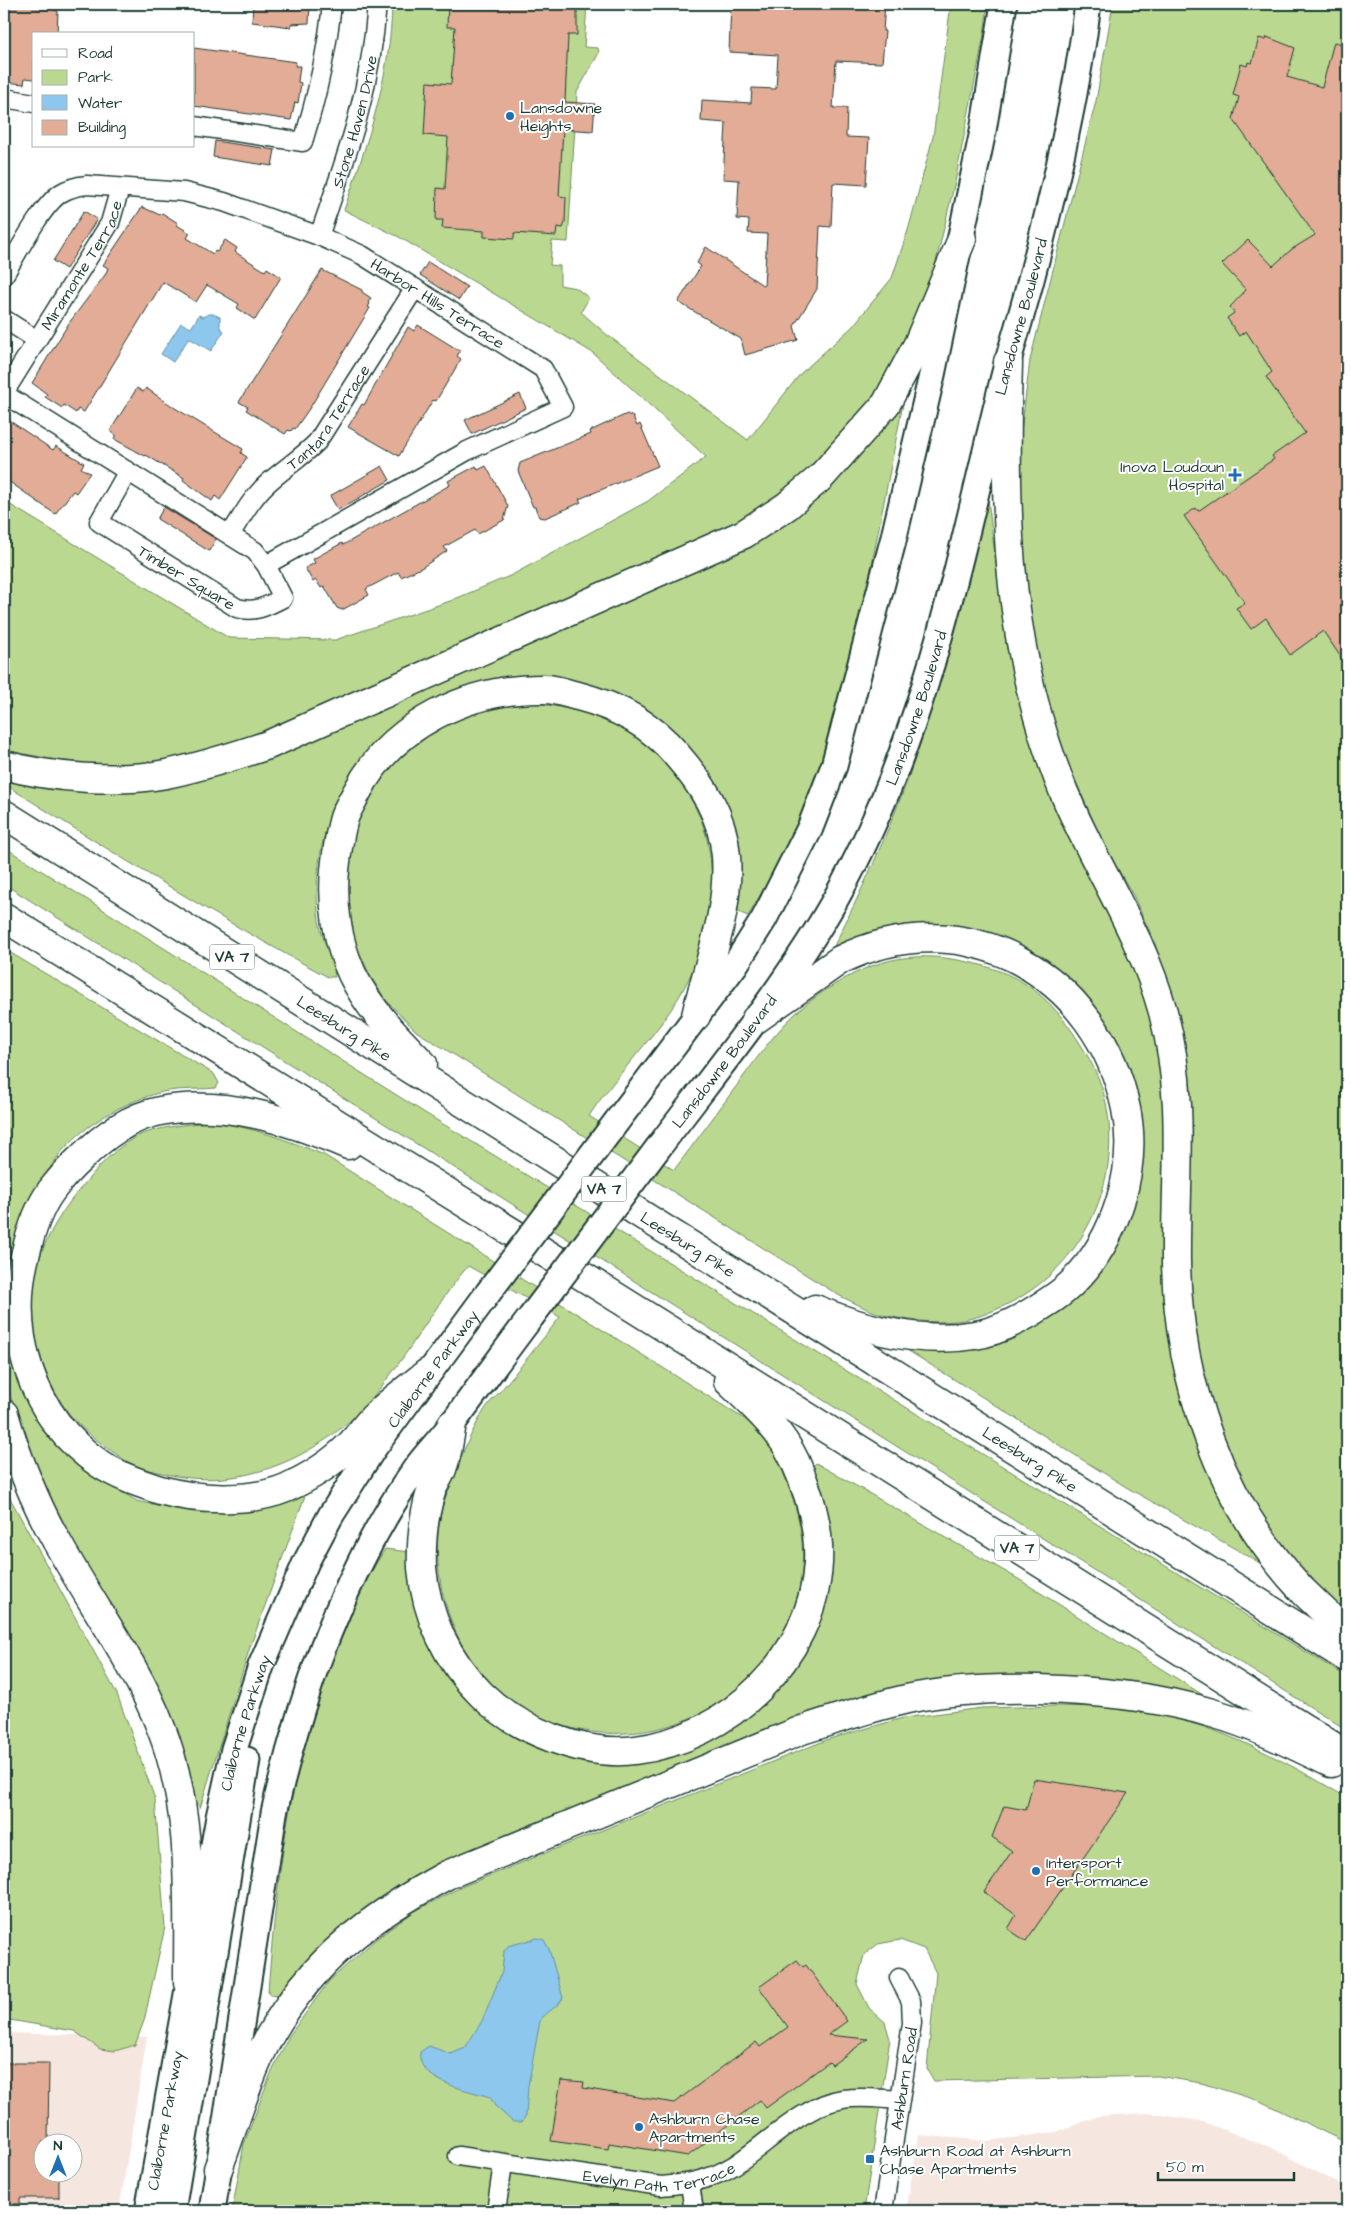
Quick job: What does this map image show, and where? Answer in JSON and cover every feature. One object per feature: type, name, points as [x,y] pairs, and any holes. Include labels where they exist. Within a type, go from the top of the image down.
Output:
[{"type":"highway","points":[[4,765],[64,776],[113,778],[164,774],[216,763],[268,745],[744,534],[787,506],[821,477],[886,404],[918,344],[962,239]]},
{"type":"highway","points":[[1008,362],[1006,504],[1015,606],[1026,672],[1053,766],[1071,807],[1143,952],[1164,1014],[1174,1064],[1178,1107],[1176,1259],[1178,1305],[1189,1372],[1198,1408],[1225,1476],[1268,1548],[1302,1590],[1347,1632]]},
{"type":"highway","points":[[460,1100],[394,1035],[370,1005],[344,956],[337,925],[333,889],[337,850],[344,816],[363,779],[390,746],[423,720],[464,701],[504,691],[548,688],[593,700],[627,714],[665,741],[698,779],[720,820],[726,853],[727,888],[721,928],[702,986],[696,1016]]},
{"type":"highway","name":"Leesburg Pike","points":[[4,814],[1347,1658]]},
{"type":"highway","name":"VA 7","points":[[4,917],[1347,1755]]},
{"type":"highway","points":[[746,1280],[864,1328],[902,1335],[942,1338],[976,1335],[1012,1324],[1048,1303],[1075,1281],[1099,1250],[1115,1217],[1125,1182],[1129,1148],[1126,1110],[1116,1076],[1102,1043],[1082,1013],[1056,986],[1018,958],[978,943],[936,938],[893,940],[840,960],[756,1019]]},
{"type":"highway","points":[[424,1178],[342,1142],[262,1115],[226,1109],[188,1108],[158,1111],[126,1123],[99,1140],[73,1166],[46,1200],[32,1226],[24,1260],[18,1294],[18,1329],[26,1363],[39,1396],[56,1424],[78,1446],[99,1464],[132,1482],[198,1499],[244,1497],[284,1489],[324,1466],[349,1446],[375,1416],[427,1373]]},
{"type":"highway","points":[[452,1424],[443,1467],[431,1492],[422,1533],[422,1570],[434,1626],[451,1656],[471,1684],[495,1708],[528,1728],[561,1742],[634,1751],[674,1742],[712,1724],[749,1699],[778,1669],[798,1639],[808,1612],[818,1563],[816,1525],[807,1492],[794,1460],[779,1435],[752,1404],[687,1342]]},
{"type":"highway","points":[[4,1414],[30,1483],[55,1539],[141,1685],[161,1728],[178,1778],[185,1824],[188,1982]]},
{"type":"highway","points":[[218,2169],[252,2076],[269,2039],[295,1995],[330,1954],[366,1924],[405,1898],[447,1875],[802,1730],[861,1710],[909,1699],[970,1692],[1027,1690],[1091,1693],[1155,1700],[1211,1713],[1257,1728],[1347,1770]]},
{"type":"main road","points":[[696,1016],[736,965],[764,919],[810,828],[834,766],[854,699],[893,541],[962,239],[983,131],[1004,4]]},
{"type":"main road","name":"Lansdowne Boulevard","points":[[452,1424],[784,980],[835,899],[874,824],[906,746],[942,630],[1008,362],[1033,274],[1066,135],[1080,68],[1088,4]]},
{"type":"main road","name":"Claiborne Parkway","points":[[148,2211],[188,1982],[232,1759],[261,1666],[306,1562],[331,1515],[373,1449],[427,1373],[696,1016]]},
{"type":"main road","points":[[212,2211],[274,1813],[296,1724],[330,1629],[357,1572],[416,1468],[452,1424]]},
{"type":"main road","points":[[172,2211],[234,1847],[261,1666]]},
{"type":"street","points":[[195,126],[303,142],[319,89],[328,41],[332,4]]},
{"type":"street","name":"Stone Haven Drive","points":[[319,236],[354,138],[366,88],[375,36],[377,4]]},
{"type":"street","points":[[4,98],[32,102]]},
{"type":"street","name":"Harbor Hills Terrace","points":[[4,275],[50,202],[61,193],[76,186],[87,185],[184,192],[202,196],[319,236],[362,255],[543,369],[563,407],[467,451],[266,565]]},
{"type":"street","name":"Miramonte Terrace","points":[[4,393],[110,223],[120,188]]},
{"type":"street","name":"Tantara Terrace","points":[[230,535],[252,500],[269,482],[298,461],[317,442],[415,288]]},
{"type":"street","name":"Miramonte Terrace","points":[[4,319],[37,340]]},
{"type":"street","name":"Timber Square","points":[[4,393],[230,535],[255,551],[266,565],[283,598],[260,610],[248,611],[237,608],[99,522],[128,471]]},
{"type":"street","name":"Ashburn Road","points":[[883,2211],[912,2023],[911,2001],[899,1978]]},
{"type":"street","name":"Evelyn Path Terrace","points":[[458,2156],[661,2186],[690,2184],[733,2166],[800,2117],[829,2104],[842,2099],[900,2100]]},
{"type":"street","points":[[496,2211],[503,2164]]},
{"type":"street","points":[[690,2184],[694,2211]]},
{"type":"shaded area","points":[[4,2033],[147,2037],[119,2211],[4,2211]]},
{"type":"shaded area","points":[[1147,2113],[1201,2121],[1272,2148],[1347,2188],[1347,2211],[906,2211],[919,2135],[987,2141],[1056,2132],[1099,2116]]},
{"type":"green space","points":[[392,4],[587,4],[584,47],[598,48],[599,53],[577,92],[568,242],[552,241],[550,265],[560,266],[560,285],[576,288],[589,298],[581,312],[606,334],[748,440],[801,373],[852,327],[892,278],[909,227],[933,137],[951,4],[988,4],[984,35],[955,182],[934,270],[891,373],[856,420],[807,470],[759,509],[725,528],[234,750],[141,766],[82,765],[4,750],[4,501],[229,638],[335,640],[450,601],[512,575],[648,501],[706,457],[593,353],[399,237],[344,210],[376,109],[391,31]]},
{"type":"green space","points":[[1113,4],[1347,4],[1347,1619],[1277,1543],[1218,1441],[1186,1321],[1191,1105],[1185,1046],[1172,994],[1154,941],[1133,895],[1103,843],[1058,741],[1037,670],[1027,601],[1018,457],[1030,360],[1096,101]]},
{"type":"green space","points":[[905,393],[864,605],[825,757],[794,838],[748,916],[738,912],[740,880],[663,724],[516,678],[343,790],[335,805],[324,837],[317,888],[319,921],[335,977],[328,977],[205,908],[4,784],[4,771],[127,786],[704,560]]},
{"type":"green space","points":[[987,491],[1006,644],[1023,714],[1046,784],[1137,967],[1153,1028],[1163,1084],[1176,1339],[1269,1568],[1126,1487],[899,1345],[1057,1308],[1141,1137],[1135,1091],[1120,1046],[1097,1010],[1060,975],[1010,945],[972,930],[924,926],[832,950],[883,841],[902,796],[922,738],[952,633]]},
{"type":"green space","points":[[534,703],[561,707],[604,719],[621,727],[637,738],[667,766],[680,782],[700,817],[710,853],[712,892],[710,920],[705,940],[693,970],[663,1021],[612,1084],[589,1116],[674,1170],[775,1035],[807,1003],[838,982],[873,966],[890,960],[908,957],[946,958],[985,966],[1016,978],[1029,986],[1053,1007],[1079,1042],[1093,1067],[1106,1103],[1110,1132],[1109,1160],[1103,1188],[1094,1214],[1080,1239],[1063,1262],[1043,1282],[1005,1306],[965,1320],[938,1322],[909,1320],[881,1314],[865,1308],[840,1296],[416,1031],[386,1000],[370,976],[350,931],[345,904],[350,841],[359,816],[386,771],[406,748],[444,724],[491,708]]},
{"type":"green space","points":[[4,847],[425,1113],[1347,1677],[1347,1730],[4,884]]},
{"type":"green space","points":[[4,949],[214,1074],[219,1083],[216,1088],[162,1092],[130,1103],[94,1123],[61,1152],[46,1174],[31,1205],[20,1239],[14,1274],[13,1310],[16,1346],[24,1381],[37,1414],[60,1450],[94,1475],[137,1501],[178,1508],[215,1510],[252,1507],[306,1493],[250,1647],[200,1808],[188,1789],[64,1533],[34,1465],[4,1377]]},
{"type":"green space","points":[[213,1122],[242,1127],[270,1135],[324,1155],[746,1420],[771,1445],[794,1501],[800,1529],[803,1559],[799,1589],[789,1621],[774,1651],[756,1674],[739,1689],[714,1706],[675,1724],[635,1732],[594,1732],[556,1724],[520,1706],[489,1682],[464,1649],[447,1609],[440,1583],[438,1542],[444,1501],[456,1469],[484,1410],[560,1317],[468,1266],[371,1400],[331,1436],[291,1460],[248,1474],[226,1478],[203,1479],[181,1477],[145,1469],[129,1463],[79,1425],[55,1392],[42,1362],[34,1330],[34,1282],[36,1270],[45,1245],[57,1221],[72,1199],[115,1151],[137,1136],[147,1132],[181,1125]]},
{"type":"green space","points":[[816,1463],[1020,1580],[1211,1700],[902,1687],[848,1700],[776,1726],[442,1861],[382,1897],[357,1915],[329,1940],[276,1996],[270,1995],[268,1991],[273,1933],[288,1819],[314,1707],[333,1653],[356,1600],[385,1549],[410,1552],[438,1660],[455,1686],[484,1715],[515,1735],[572,1758],[611,1765],[638,1762],[698,1747],[724,1733],[768,1700],[803,1651],[812,1467]]},
{"type":"green space","points":[[4,1487],[117,1694],[155,1799],[165,1927],[144,2021],[135,2045],[115,2051],[100,2049],[74,2031],[4,2019]]},
{"type":"green space","points":[[1058,1706],[1125,1709],[1163,1715],[1191,1723],[1218,1732],[1271,1755],[1347,1798],[1347,2143],[1260,2101],[1201,2083],[1158,2076],[934,2081],[927,2069],[936,1973],[924,1949],[900,1940],[878,1944],[864,1955],[857,1984],[869,2008],[885,2022],[890,2039],[864,2211],[232,2211],[244,2144],[269,2078],[289,2036],[329,1981],[376,1939],[415,1911],[461,1887],[829,1739],[903,1718],[982,1708]]},
{"type":"water","points":[[208,314],[220,317],[220,328],[224,331],[211,351],[189,338],[173,362],[161,354],[181,323],[191,328],[199,315],[203,317]]},
{"type":"water","points":[[537,1938],[544,1940],[549,1949],[563,1998],[540,2021],[528,2086],[526,2115],[522,2122],[513,2122],[495,2106],[490,2097],[458,2088],[435,2078],[426,2071],[421,2062],[420,2052],[429,2046],[451,2054],[465,2048],[482,2021],[502,1972],[504,1951],[508,1946]]},
{"type":"building","points":[[55,4],[54,10],[58,11],[57,32],[32,32],[32,79],[25,78],[24,84],[4,82],[4,5]]},
{"type":"building","points":[[253,4],[310,4],[309,23],[291,24],[291,27],[252,22]]},
{"type":"building","name":"Lansdowne Heights","points":[[448,4],[577,4],[577,35],[568,35],[565,102],[595,104],[593,131],[563,129],[559,196],[566,197],[565,223],[563,228],[557,227],[556,236],[514,233],[514,239],[484,237],[484,231],[442,228],[443,220],[436,220],[437,188],[445,189],[448,137],[424,135],[427,82],[451,84],[455,27],[447,27]]},
{"type":"building","points":[[731,4],[885,4],[882,63],[836,61],[833,108],[847,108],[846,137],[869,138],[866,185],[833,183],[831,227],[820,226],[817,289],[794,326],[798,340],[745,355],[741,339],[678,302],[701,266],[697,263],[706,247],[764,286],[767,234],[748,233],[749,220],[737,219],[739,180],[723,179],[726,123],[701,121],[702,100],[751,103],[752,88],[776,89],[778,55],[729,52]]},
{"type":"building","points":[[1267,37],[1295,48],[1287,77],[1322,87],[1334,42],[1347,45],[1347,666],[1323,631],[1290,655],[1266,618],[1251,629],[1236,608],[1245,603],[1184,516],[1196,508],[1198,511],[1274,459],[1272,456],[1305,433],[1266,377],[1272,372],[1246,331],[1239,336],[1227,318],[1234,313],[1230,307],[1246,290],[1222,264],[1248,240],[1273,266],[1292,249],[1315,235],[1233,119],[1239,97],[1233,95],[1241,64],[1247,66],[1248,62],[1252,63],[1259,38],[1266,40]]},
{"type":"building","points":[[195,48],[296,62],[295,66],[300,66],[298,82],[301,83],[298,103],[295,102],[291,120],[195,106]]},
{"type":"building","points":[[215,141],[275,150],[272,166],[213,157]]},
{"type":"building","points":[[142,207],[160,215],[162,213],[178,223],[177,225],[190,233],[187,238],[213,254],[215,251],[217,252],[225,240],[237,248],[235,252],[265,271],[267,268],[281,277],[255,320],[237,308],[239,304],[207,285],[196,302],[163,282],[84,412],[78,409],[76,413],[64,405],[62,408],[45,397],[47,394],[32,383],[69,323],[105,275],[108,268],[103,265]]},
{"type":"building","points":[[84,211],[97,219],[66,269],[53,261]]},
{"type":"building","points":[[428,262],[467,287],[459,300],[420,275]]},
{"type":"building","points":[[322,270],[362,290],[371,298],[368,302],[370,304],[368,307],[370,308],[311,406],[295,429],[288,430],[285,434],[246,410],[248,407],[239,402]]},
{"type":"building","points":[[418,325],[460,351],[457,356],[461,359],[436,401],[433,400],[399,456],[348,427],[362,404],[364,405],[408,327],[414,331]]},
{"type":"building","points":[[137,388],[143,392],[146,388],[243,449],[241,453],[247,457],[220,500],[215,496],[212,501],[183,480],[184,478],[146,455],[114,439],[116,435],[110,431]]},
{"type":"building","points":[[520,394],[526,408],[472,434],[465,420]]},
{"type":"building","points":[[627,414],[633,417],[637,426],[640,424],[658,466],[579,499],[581,502],[545,518],[539,517],[518,471],[520,463],[591,434],[590,431]]},
{"type":"building","points":[[4,417],[53,450],[56,446],[84,463],[81,468],[90,473],[76,493],[73,491],[55,514],[4,478]]},
{"type":"building","points":[[382,466],[390,480],[338,510],[330,496]]},
{"type":"building","points":[[476,466],[478,470],[486,466],[508,506],[504,520],[478,534],[475,530],[444,547],[447,551],[421,568],[401,577],[398,572],[366,589],[369,595],[342,610],[337,608],[324,586],[321,588],[316,580],[313,582],[305,568],[315,563],[313,559],[342,543],[343,545],[450,485],[448,481]]},
{"type":"building","points":[[164,507],[216,539],[209,551],[157,519]]},
{"type":"building","name":"Intersport Performance","points":[[1034,1779],[1128,1793],[1026,1941],[1008,1929],[1016,1915],[984,1892],[1012,1851],[992,1837],[1004,1806],[1026,1810]]},
{"type":"building","points":[[797,1960],[803,1967],[806,1965],[847,2021],[828,2035],[868,2039],[832,2065],[829,2062],[766,2108],[760,2100],[688,2156],[609,2143],[608,2149],[551,2141],[561,2080],[584,2082],[583,2088],[674,2103],[756,2042],[760,2047],[788,2027],[759,1987]]},
{"type":"building","points":[[4,2063],[49,2063],[48,2132],[32,2132],[32,2182],[59,2182],[59,2198],[20,2198],[20,2204],[4,2204]]},
{"type":"place","name":"Lansdowne Heights","points":[[510,116]]},
{"type":"place","name":"Inova Loudoun Hospital","points":[[1235,475]]},
{"type":"place","name":"Intersport Performance","points":[[1036,1871]]},
{"type":"place","name":"Ashburn Chase Apartments","points":[[639,2127]]},
{"type":"place","name":"Ashburn Road at Ashburn Chase Apartments","points":[[870,2159]]}]
